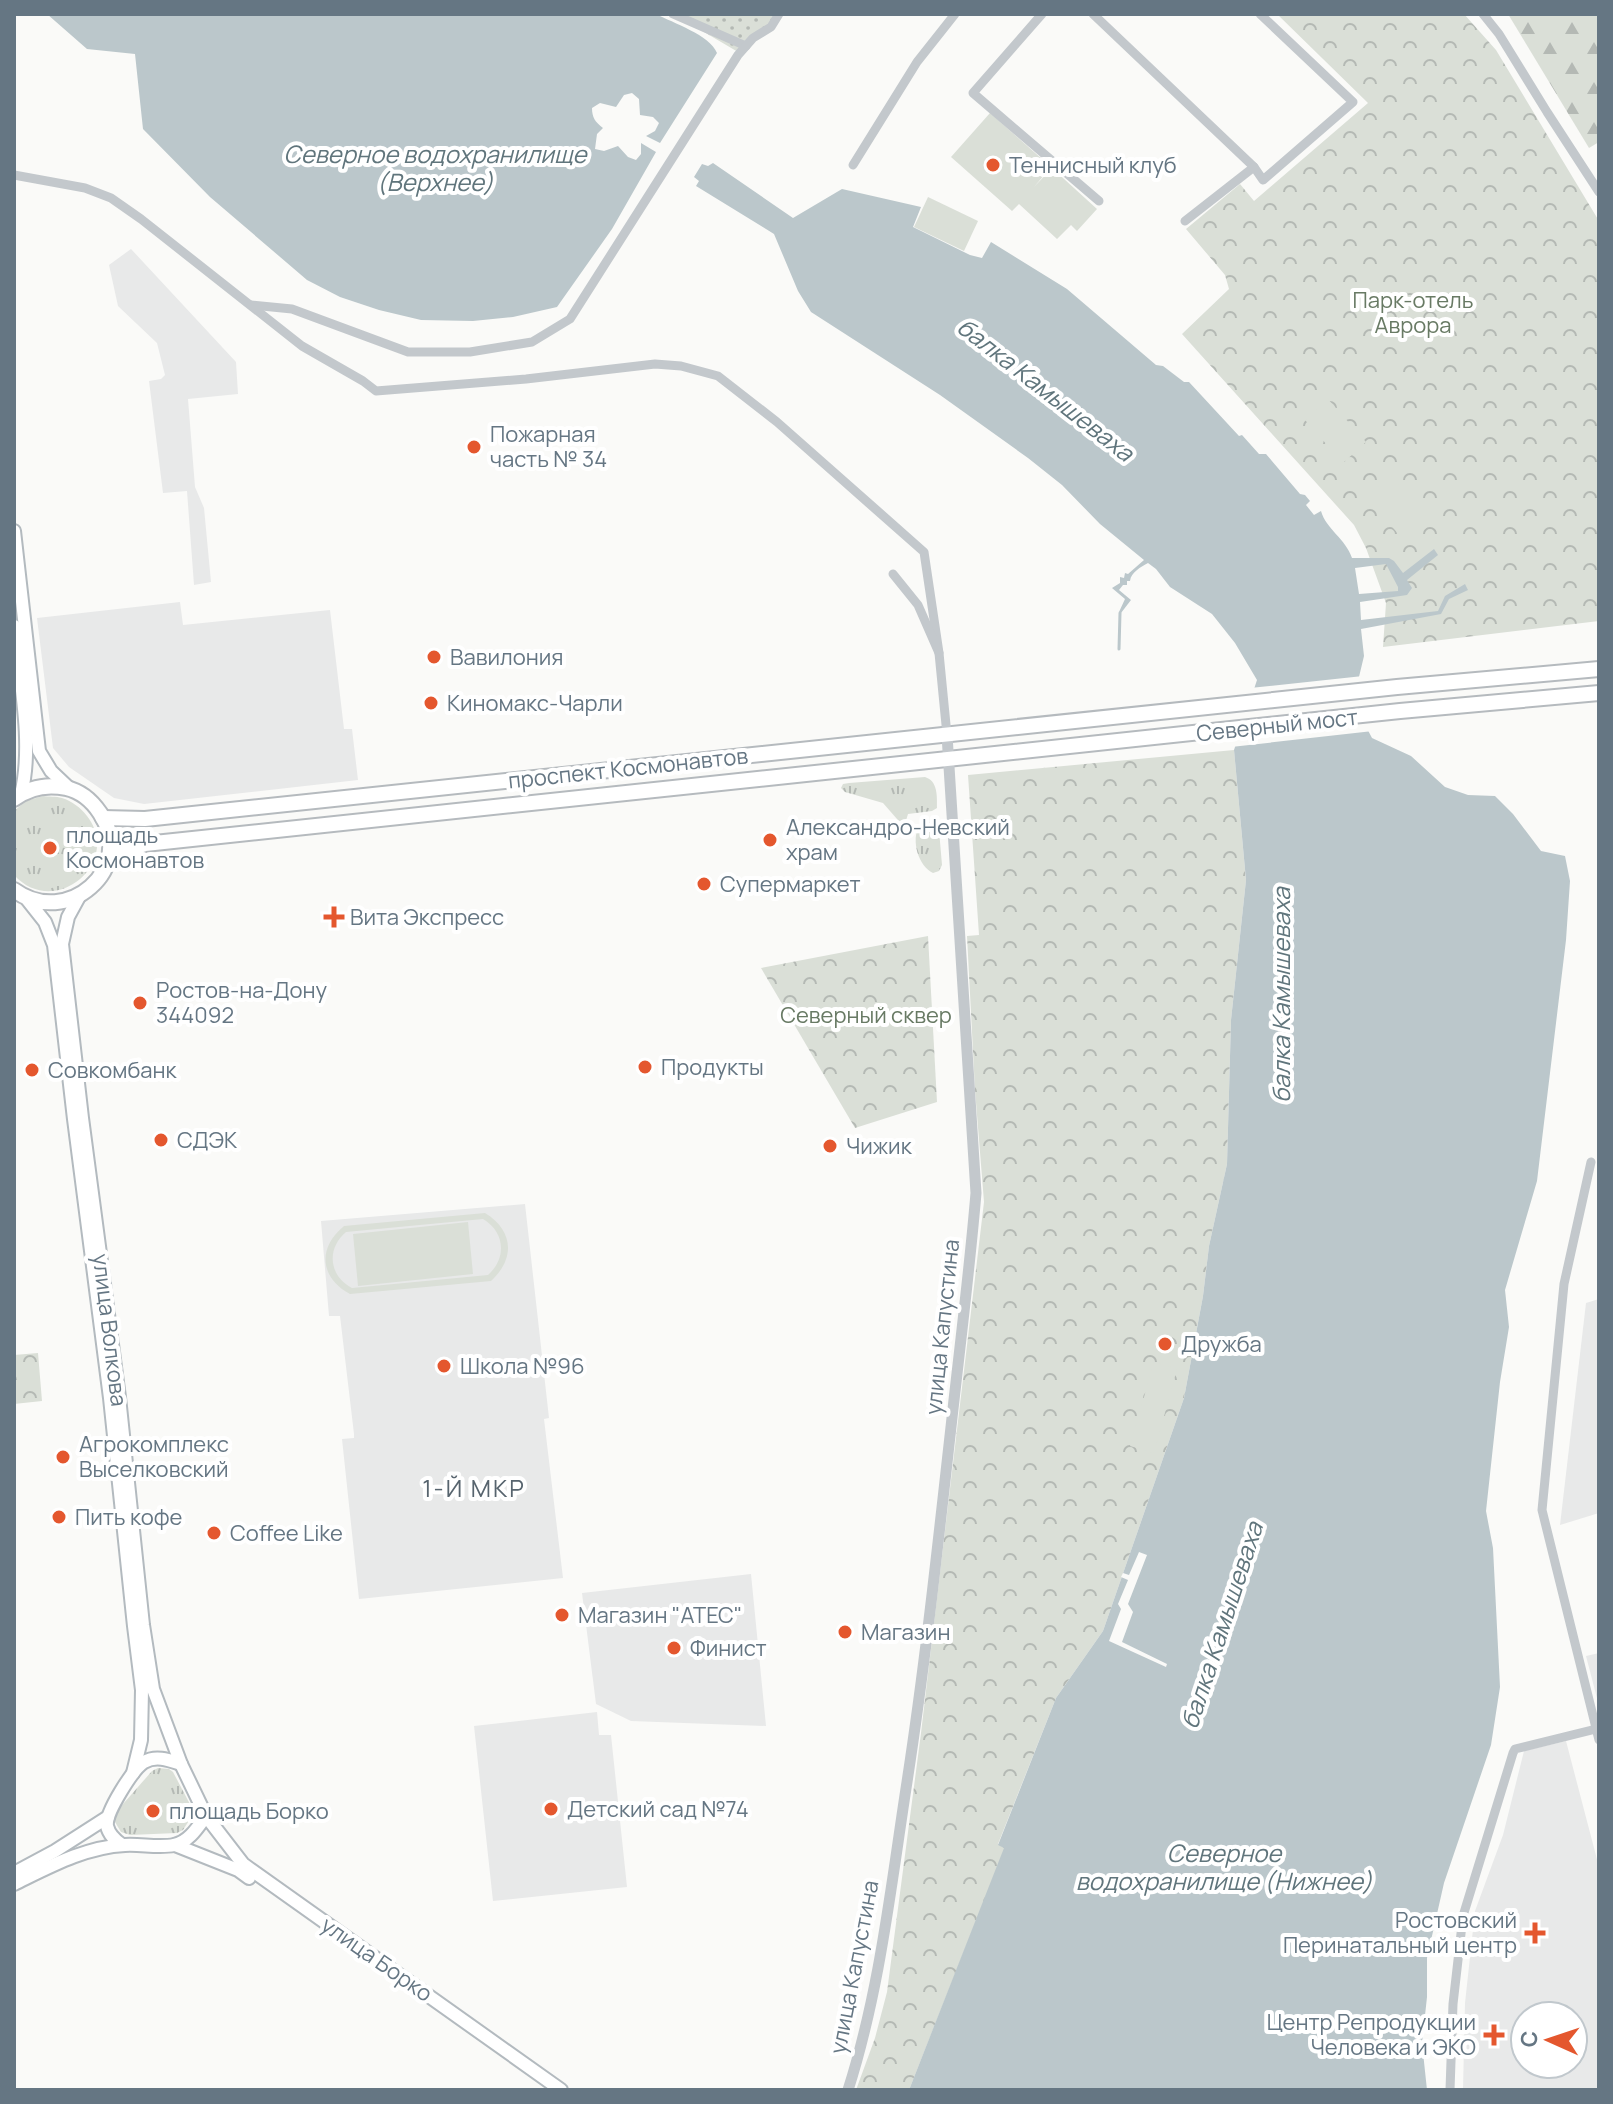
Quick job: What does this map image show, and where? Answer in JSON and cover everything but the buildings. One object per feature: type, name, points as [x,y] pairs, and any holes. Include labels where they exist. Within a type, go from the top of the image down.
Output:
[{"type":"main road","points":[[14,531],[39,751],[51,771],[70,789]]},
{"type":"main road","points":[[14,626],[27,751],[25,776],[17,797]]},
{"type":"main road","name":"Северный мост","points":[[1152,714],[1599,669]]},
{"type":"main road","name":"Северный мост","points":[[1154,738],[1599,693]]},
{"type":"main road","name":"проспект Космонавтов","points":[[103,818],[145,819],[1152,714]]},
{"type":"main road","name":"проспект Космонавтов","points":[[109,856],[145,844],[1154,738]]},
{"type":"main road","points":[[17,797],[36,788],[50,786],[70,789],[95,805],[109,836],[109,856],[103,872],[94,885],[80,895],[64,902],[46,903],[20,894]]},
{"type":"main road","name":"улица Волкова","points":[[20,894],[45,922],[54,945],[110,1398],[142,1690],[141,1740],[133,1773]]},
{"type":"main road","name":"улица Волкова","points":[[80,895],[68,917],[62,944],[119,1397],[143,1625],[153,1689],[181,1764]]},
{"type":"main road","points":[[14,1884],[89,1851],[122,1845],[175,1845],[187,1838],[206,1816],[181,1764],[169,1759],[156,1759],[145,1762],[133,1773],[108,1817],[107,1828],[122,1845]]},
{"type":"main road","name":"улица Борко","points":[[206,1816],[243,1864],[561,2090]]},
{"type":"main road","points":[[14,1873],[108,1817]]},
{"type":"main road","name":"улица Борко","points":[[175,1845],[238,1870],[547,2090]]},
{"type":"street","points":[[673,14],[746,46]]},
{"type":"street","points":[[248,305],[292,309],[408,352],[470,352],[532,342],[570,319],[738,55],[753,38],[771,27],[779,14]]},
{"type":"street","points":[[853,165],[917,62],[955,14]]},
{"type":"street","points":[[1042,14],[973,93],[1099,201]]},
{"type":"street","points":[[1093,14],[1254,167],[1263,180],[1353,102],[1260,14]]},
{"type":"street","points":[[1483,14],[1499,34],[1599,192]]},
{"type":"street","points":[[1185,221],[1254,167]]},
{"type":"street","points":[[14,175],[85,188],[111,198],[302,346],[376,391],[526,379],[655,364],[681,366],[718,376],[777,422],[924,552],[939,653]]},
{"type":"street","name":"улица Капустина","points":[[848,2090],[878,1977],[914,1735],[940,1533],[976,1193],[939,653],[918,605],[893,574]]},
{"type":"street","points":[[1591,1162],[1564,1284],[1542,1510],[1599,1740]]},
{"type":"street","points":[[1450,2090],[1453,2004],[1463,1916],[1513,1753],[1515,1749],[1596,1729]]},
{"type":"shaded area","points":[[131,249],[236,362],[238,394],[188,399],[195,487],[204,508],[211,582],[194,585],[187,491],[163,493],[149,381],[165,375],[157,343],[118,306],[109,265]]},
{"type":"shaded area","points":[[180,602],[183,625],[330,610],[344,729],[352,729],[358,780],[144,804],[114,798],[69,767],[53,748],[37,618]]},
{"type":"shaded area","points":[[525,1204],[549,1418],[544,1419],[563,1578],[359,1599],[342,1439],[354,1438],[354,1434],[340,1316],[329,1316],[321,1221]]},
{"type":"shaded area","points":[[1599,1299],[1599,1513],[1560,1525],[1586,1303]]},
{"type":"shaded area","name":"Финист","points":[[751,1574],[766,1726],[631,1721],[596,1704],[582,1593]]},
{"type":"shaded area","points":[[1599,1653],[1599,1706],[1586,1656]]},
{"type":"shaded area","name":"Детский сад №74","points":[[597,1712],[599,1735],[611,1735],[627,1887],[493,1901],[474,1726]]},
{"type":"shaded area","name":"Ростовский Перинатальный центр","points":[[1566,1741],[1599,1867],[1599,2090],[1463,2090],[1465,2003],[1475,1911],[1503,1835],[1524,1751]]},
{"type":"green space","points":[[669,14],[782,14],[738,52]]},
{"type":"green space","name":"Парк-отель Аврора","points":[[1277,14],[1464,14],[1496,50],[1599,221],[1599,621],[1383,647],[1386,603],[1354,525],[1182,334],[1229,289],[1225,275],[1186,229],[1240,184],[1254,201],[1368,103]]},
{"type":"green space","points":[[1508,14],[1599,14],[1599,142],[1589,148]]},
{"type":"green space","points":[[990,113],[1051,167],[1034,187],[1052,168],[1097,209],[1077,231],[1071,225],[1057,239],[1019,204],[1012,211],[951,157]]},
{"type":"green space","points":[[928,197],[978,221],[964,251],[914,227]]},
{"type":"green space","points":[[1328,399],[1366,442],[1343,463],[1305,420]]},
{"type":"green space","points":[[1391,476],[1432,523],[1407,544],[1366,497]]},
{"type":"green space","name":"Дружба","points":[[1234,750],[1246,880],[1231,1020],[1227,1164],[1209,1246],[1184,1398],[1103,1631],[1056,1698],[998,1844],[1005,1848],[909,2090],[856,2090],[875,2038],[887,1992],[984,1202],[967,936],[979,935],[968,775]]},
{"type":"green space","points":[[925,777],[935,785],[937,808],[908,814],[904,827],[883,803],[845,792],[841,788],[849,783]]},
{"type":"green space","points":[[43,796],[69,801],[87,816],[96,834],[97,851],[91,867],[79,880],[65,888],[48,891],[30,887],[14,875],[14,811],[26,801]]},
{"type":"green space","points":[[929,822],[939,830],[942,865],[939,871],[933,873],[923,865],[916,845],[919,826]]},
{"type":"green space","name":"Северный сквер","points":[[928,936],[937,1102],[855,1128],[761,968]]},
{"type":"green space","points":[[485,1213],[506,1236],[507,1254],[505,1263],[491,1281],[350,1294],[333,1280],[326,1262],[329,1244],[344,1226]],"holes":[[[483,1219],[499,1238],[501,1253],[488,1275],[352,1288],[339,1277],[333,1262],[335,1246],[346,1232]]]},
{"type":"green space","points":[[468,1222],[473,1274],[358,1286],[353,1234]]},
{"type":"green space","points":[[38,1353],[42,1401],[14,1404],[14,1355]]},
{"type":"green space","points":[[1154,1362],[1177,1369],[1154,1453],[1130,1446]]},
{"type":"green space","points":[[158,1768],[173,1772],[192,1808],[192,1816],[183,1830],[177,1833],[130,1835],[121,1832],[115,1822],[116,1812]]},
{"type":"water","name":"Северное водохранилище (Верхнее)","points":[[47,14],[656,14],[699,35],[717,53],[660,143],[646,136],[655,131],[659,123],[653,117],[640,115],[639,99],[632,93],[624,95],[616,107],[600,103],[592,108],[594,119],[603,128],[597,134],[595,149],[604,151],[618,146],[628,157],[636,160],[641,154],[641,143],[656,152],[612,229],[557,307],[513,317],[473,321],[421,320],[340,297],[307,280],[210,197],[143,129],[135,54],[87,49]]},
{"type":"water","name":"Северное водохранилище (Нижнее)","points":[[713,163],[793,218],[842,189],[921,207],[913,227],[982,258],[991,242],[1067,289],[1156,365],[1189,382],[1239,436],[1242,435],[1259,454],[1266,454],[1300,494],[1310,501],[1306,505],[1314,515],[1321,511],[1352,558],[1389,558],[1403,573],[1434,549],[1438,555],[1407,580],[1412,588],[1407,595],[1360,602],[1361,620],[1438,611],[1445,596],[1465,584],[1468,590],[1449,599],[1441,614],[1361,629],[1364,656],[1353,702],[1372,738],[1411,756],[1445,787],[1468,795],[1495,796],[1541,851],[1565,856],[1570,881],[1566,940],[1537,1181],[1505,1290],[1509,1327],[1486,1511],[1493,1548],[1500,1687],[1491,1745],[1444,1883],[1427,1958],[1422,2043],[1427,2090],[909,2090],[1004,1848],[998,1845],[1056,1698],[1103,1631],[1184,1398],[1209,1246],[1227,1164],[1231,1020],[1246,880],[1234,750],[1257,680],[1235,643],[1212,614],[1170,587],[1148,563],[1134,572],[1127,585],[1119,590],[1131,600],[1119,612],[1125,599],[1112,588],[1120,583],[1120,577],[1124,578],[1125,573],[1128,574],[1144,560],[1028,458],[940,395],[811,312],[798,291],[774,234],[696,186],[699,181],[694,177],[702,164],[708,166]],"holes":[[[1386,564],[1398,591],[1359,594],[1355,568]]]},
{"type":"pier","points":[[1363,676],[1357,702],[1373,731],[1231,747],[1250,688]]},
{"type":"pier","points":[[1139,1552],[1147,1555],[1128,1604],[1133,1612],[1122,1642],[1167,1664],[1166,1667],[1109,1641],[1121,1609],[1118,1604],[1128,1580],[1121,1577],[1123,1573],[1129,1575]]},
{"type":"waterway","points":[[1119,649],[1120,613]]},
{"type":"place","name":"Теннисный клуб","points":[[993,165]]},
{"type":"place","name":"Пожарная часть № 34","points":[[474,447]]},
{"type":"place","name":"Вавилония","points":[[434,657]]},
{"type":"place","name":"Киномакс-Чарли","points":[[431,703]]},
{"type":"place","name":"Александро-Невский храм","points":[[770,840]]},
{"type":"place","name":"площадь Космонавтов","points":[[50,848]]},
{"type":"place","name":"Супермаркет","points":[[704,884]]},
{"type":"place","name":"Вита Экспресс","points":[[334,917]]},
{"type":"place","name":"Ростов-на-Дону 344092","points":[[140,1003]]},
{"type":"place","name":"Продукты","points":[[645,1067]]},
{"type":"place","name":"Совкомбанк","points":[[32,1070]]},
{"type":"place","name":"СДЭК","points":[[161,1140]]},
{"type":"place","name":"Чижик","points":[[830,1146]]},
{"type":"place","name":"Дружба","points":[[1165,1344]]},
{"type":"place","name":"Школа №96","points":[[444,1366]]},
{"type":"place","name":"Агрокомплекс Выселковский","points":[[63,1457]]},
{"type":"place","name":"Пить кофе","points":[[59,1517]]},
{"type":"place","name":"Coffee Like","points":[[214,1533]]},
{"type":"place","name":"Магазин \"АТЕС\"","points":[[562,1615]]},
{"type":"place","name":"Магазин","points":[[845,1632]]},
{"type":"place","name":"Финист","points":[[674,1648]]},
{"type":"place","name":"Детский сад №74","points":[[551,1809]]},
{"type":"place","name":"площадь Борко","points":[[153,1811]]},
{"type":"place","name":"Ростовский Перинатальный центр","points":[[1535,1933]]},
{"type":"place","name":"Центр Репродукции Человека и ЭКО","points":[[1494,2035]]},
{"type":"district","name":"1-Й МКР","points":[[474,1487]]},
{"type":"water label","name":"балка Камышеваха","points":[[1046,389]]},
{"type":"water label","name":"балка Камышеваха","points":[[1280,995]]},
{"type":"water label","name":"балка Камышеваха","points":[[1221,1625]]}]
